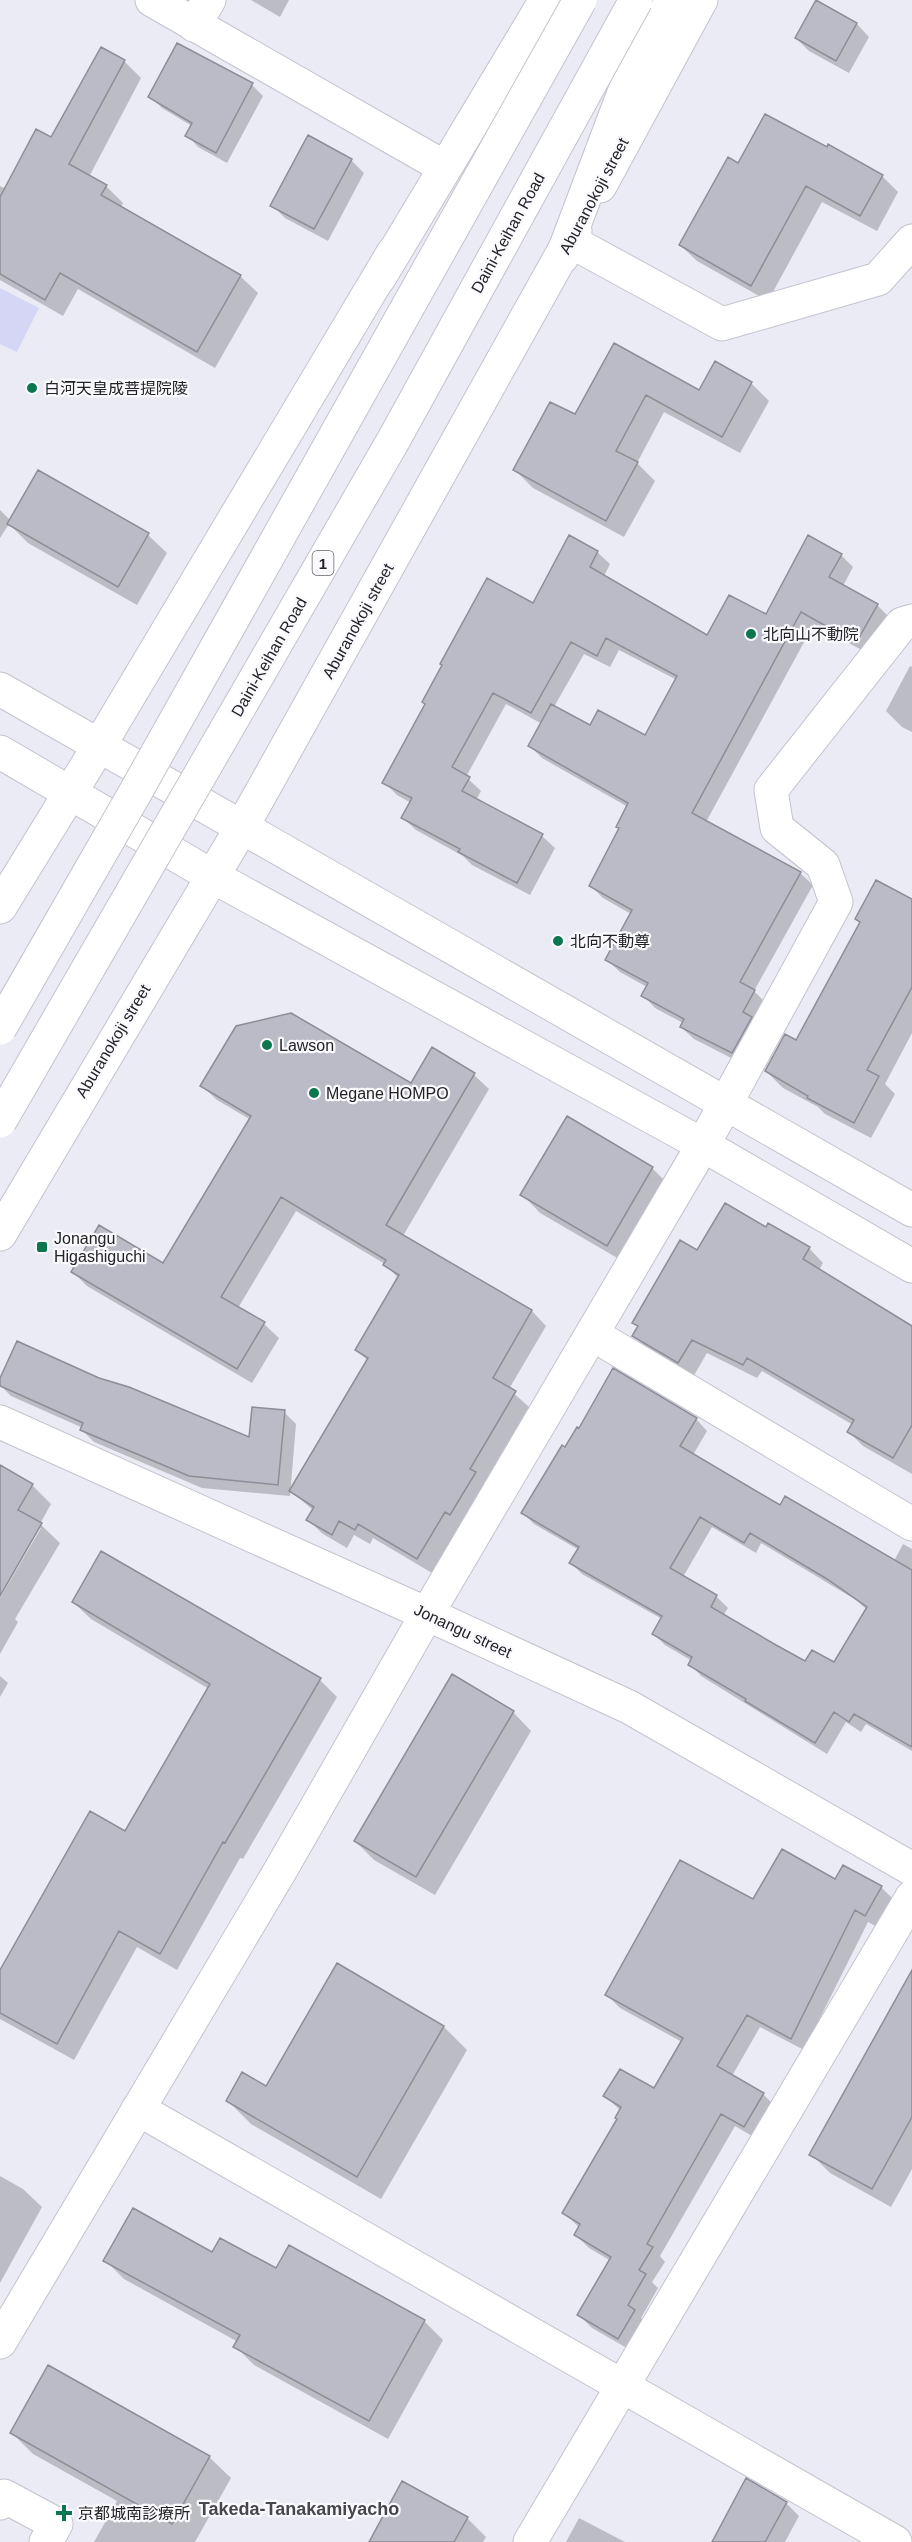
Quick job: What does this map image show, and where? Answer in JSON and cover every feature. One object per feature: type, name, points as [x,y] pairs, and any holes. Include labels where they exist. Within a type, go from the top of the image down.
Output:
[{"type":"main road","points":[[152,0],[201,12],[444,167]]},
{"type":"main road","points":[[379,278],[444,167],[531,0]]},
{"type":"main road","points":[[0,907],[546,0]]},
{"type":"main road","points":[[0,1028],[141,783],[580,0]]},
{"type":"main road","name":"Daini-Keihan Road","points":[[0,1121],[393,441],[636,0]]},
{"type":"main road","points":[[672,0],[625,90],[566,249],[722,324],[878,279],[912,241]]},
{"type":"main road","name":"Aburanokoji street","points":[[0,1234],[242,827],[566,249],[701,0]]},
{"type":"main road","points":[[0,2342],[280,1871],[427,1614],[703,1145],[836,902],[823,865],[777,828],[771,790],[902,624],[912,621]]},
{"type":"main road","points":[[0,689],[912,1210]]},
{"type":"main road","points":[[0,752],[212,876],[703,1145],[912,1266]]},
{"type":"main road","points":[[592,1334],[912,1524]]},
{"type":"main road","name":"Jonangu street","points":[[0,1422],[629,1707],[912,1869]]},
{"type":"main road","points":[[530,2542],[912,1897]]},
{"type":"main road","points":[[138,2109],[895,2542]]},
{"type":"main road","points":[[0,2503],[4,2496],[56,2524],[46,2542]]},
{"type":"shaded area","points":[[0,288],[39,308],[17,352],[0,344]]},
{"type":"building","points":[[816,0],[857,23],[836,61],[795,38]]},
{"type":"building","points":[[177,43],[253,83],[216,153],[185,136],[192,123],[148,97]]},
{"type":"building","points":[[101,47],[125,60],[69,164],[107,185],[101,195],[241,275],[197,352],[60,273],[45,300],[0,274],[0,197],[36,129],[51,137]]},
{"type":"building","points":[[765,114],[827,147],[828,144],[883,175],[860,216],[806,186],[751,286],[679,245],[728,157],[738,163]]},
{"type":"building","points":[[308,135],[352,159],[314,229],[270,206]]},
{"type":"building","points":[[614,343],[699,390],[715,361],[752,382],[722,437],[646,395],[616,451],[638,462],[606,521],[513,470],[550,402],[575,414]]},
{"type":"building","points":[[38,470],[149,533],[118,587],[7,524]]},
{"type":"building","points":[[569,535],[598,551],[590,567],[707,635],[729,595],[766,614],[808,535],[842,554],[829,577],[878,604],[856,643],[801,612],[692,813],[801,872],[740,982],[755,990],[743,1012],[752,1017],[732,1053],[680,1027],[684,1019],[641,996],[648,983],[605,960],[632,910],[589,886],[619,828],[616,827],[628,803],[528,746],[551,704],[590,725],[598,710],[645,735],[677,676],[606,638],[597,656],[571,642],[531,713],[493,693],[452,767],[470,777],[462,791],[543,834],[517,883],[401,818],[412,798],[382,783],[425,704],[422,702],[442,665],[440,664],[487,578],[533,603]]},
{"type":"building","points":[[876,880],[912,899],[912,987],[867,1070],[879,1076],[854,1123],[807,1098],[808,1096],[765,1071],[785,1034],[796,1040],[860,922],[855,919]]},
{"type":"building","points":[[291,1013],[411,1083],[432,1047],[475,1073],[386,1225],[532,1310],[493,1378],[516,1391],[470,1469],[476,1472],[450,1515],[445,1512],[417,1559],[358,1524],[355,1530],[339,1521],[332,1535],[306,1520],[314,1507],[289,1491],[368,1358],[355,1350],[399,1275],[383,1265],[386,1260],[281,1197],[221,1297],[265,1322],[237,1369],[71,1272],[99,1225],[163,1263],[251,1116],[200,1086],[236,1026]]},
{"type":"building","points":[[567,1116],[653,1167],[607,1246],[520,1195]]},
{"type":"building","points":[[725,1203],[766,1227],[768,1223],[810,1247],[803,1259],[912,1326],[912,1425],[893,1458],[847,1432],[854,1420],[747,1358],[743,1365],[692,1340],[678,1363],[632,1336],[638,1326],[632,1323],[680,1240],[697,1250]]},
{"type":"building","points":[[17,1341],[99,1378],[129,1387],[249,1437],[252,1407],[285,1410],[278,1485],[189,1476],[80,1430],[83,1423],[0,1386],[0,1378]]},
{"type":"building","points":[[613,1368],[697,1418],[680,1446],[780,1505],[785,1496],[912,1570],[912,1747],[854,1714],[849,1722],[834,1712],[815,1743],[688,1665],[692,1657],[652,1634],[662,1616],[569,1563],[579,1547],[521,1513],[562,1445],[565,1447],[577,1427],[579,1428]],"holes":[[[700,1517],[744,1543],[750,1533],[827,1579],[867,1607],[834,1662],[812,1650],[805,1661],[776,1645],[711,1607],[717,1595],[670,1568]]]},
{"type":"building","points":[[0,1465],[33,1484],[18,1510],[42,1523],[0,1596]]},
{"type":"building","points":[[101,1551],[321,1678],[225,1843],[223,1842],[160,1954],[119,1931],[57,2044],[0,2013],[0,1970],[90,1811],[125,1831],[210,1684],[72,1602]]},
{"type":"building","points":[[452,1674],[514,1711],[416,1877],[354,1841]]},
{"type":"building","points":[[782,1849],[835,1879],[843,1865],[882,1886],[865,1916],[855,1910],[791,2039],[747,2015],[717,2066],[764,2093],[744,2127],[721,2114],[647,2244],[653,2247],[639,2270],[646,2274],[628,2305],[635,2310],[618,2339],[577,2315],[611,2257],[574,2235],[580,2224],[562,2213],[617,2119],[615,2118],[621,2107],[603,2096],[620,2069],[654,2088],[683,2038],[605,1995],[680,1860],[753,1899]]},
{"type":"building","points":[[337,1963],[444,2026],[357,2177],[226,2101],[242,2072],[266,2086]]},
{"type":"building","points":[[912,1970],[912,2117],[872,2189],[809,2155]]},
{"type":"building","points":[[133,2208],[212,2252],[220,2238],[276,2268],[289,2245],[425,2320],[369,2421],[233,2347],[240,2335],[103,2261]]},
{"type":"building","points":[[48,2365],[210,2456],[172,2524],[10,2433]]},
{"type":"building","points":[[746,2478],[787,2502],[765,2542],[712,2542]]},
{"type":"building","points":[[402,2481],[468,2517],[454,2542],[369,2542]]},
{"type":"place","name":"白河天皇成菩提院陵","points":[[32,388]]},
{"type":"place","name":"北向山不動院","points":[[751,634]]},
{"type":"place","name":"北向不動尊","points":[[558,941]]},
{"type":"place","name":"Lawson","points":[[267,1045]]},
{"type":"place","name":"Megane HOMPO","points":[[314,1093]]},
{"type":"place","name":"Jonangu Higashiguchi","points":[[42,1247]]},
{"type":"place","name":"京都城南診療所","points":[[64,2513]]},
{"type":"district","name":"Takeda-Tanakamiyacho","points":[[299,2509]]}]
